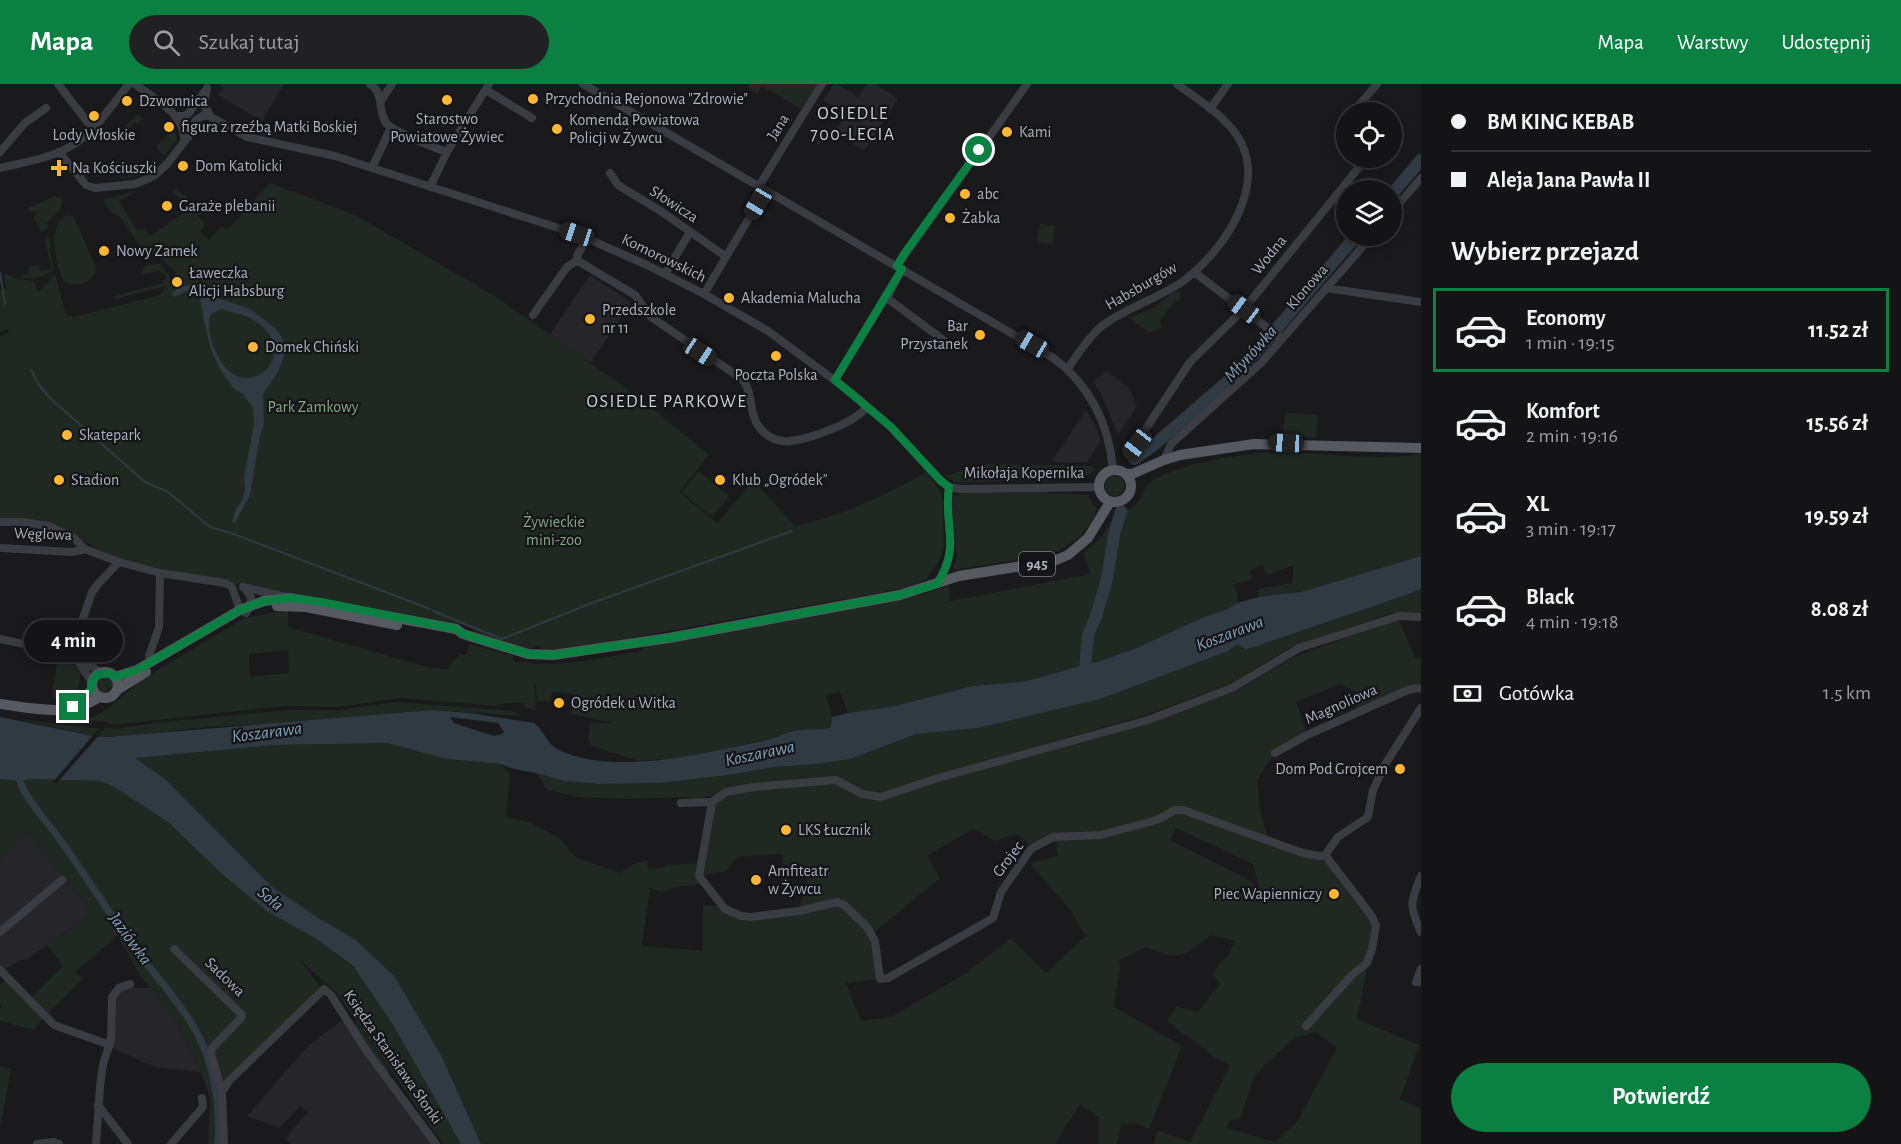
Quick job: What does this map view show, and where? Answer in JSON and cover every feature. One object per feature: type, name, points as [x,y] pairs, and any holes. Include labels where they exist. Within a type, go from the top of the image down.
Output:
[{"type":"main road","name":"945","points":[[1126,474],[1138,472],[1164,460],[1269,442],[1421,448]]},
{"type":"main road","name":"945","points":[[115,677],[137,670],[245,609],[264,601],[290,598],[456,629],[463,634],[528,654],[553,655],[669,638],[900,595],[959,576],[1054,561],[1068,555],[1088,538],[1110,502],[1125,499],[1132,486],[1142,478],[1196,454]]},
{"type":"main road","points":[[1110,502],[1102,496],[1099,487],[1104,474],[1118,470],[1126,474],[1132,486]]},
{"type":"main road","name":"945","points":[[94,689],[107,699],[117,690],[245,609],[289,605],[453,635],[463,634]]},
{"type":"main road","name":"945","points":[[0,704],[54,711],[88,703],[94,689],[94,678],[101,673]]},
{"type":"main road","points":[[101,673],[109,673],[115,677],[118,683],[117,690]]},
{"type":"street","points":[[58,84],[92,128]]},
{"type":"street","points":[[0,168],[59,152],[75,144],[92,128],[129,84]]},
{"type":"street","points":[[135,84],[176,116],[184,129],[184,141]]},
{"type":"street","points":[[370,84],[378,91],[382,115],[387,125],[447,152]]},
{"type":"street","points":[[381,101],[392,84]]},
{"type":"street","points":[[583,84],[1032,344],[1068,368],[1086,390],[1100,414],[1109,443],[1113,470]]},
{"type":"street","name":"Jana","points":[[759,186],[822,84]]},
{"type":"street","points":[[835,380],[888,294],[899,268],[1027,84]]},
{"type":"street","name":"Habsburgów","points":[[1068,368],[1090,338],[1104,324],[1180,283],[1194,272],[1214,250],[1242,207],[1248,181],[1246,160],[1239,138],[1227,123],[1177,84]]},
{"type":"street","points":[[1210,109],[1228,84]]},
{"type":"street","points":[[1362,102],[1377,84]]},
{"type":"street","points":[[176,116],[185,116],[189,113],[209,86]]},
{"type":"street","points":[[209,86],[204,105],[211,117]]},
{"type":"street","points":[[430,187],[447,152],[488,87],[532,118]]},
{"type":"street","points":[[0,152],[25,123],[46,108]]},
{"type":"street","points":[[59,152],[86,186],[107,188],[135,184],[147,180],[167,164],[196,120],[204,116],[211,117]]},
{"type":"street","name":"Komorowskich","points":[[211,117],[253,140],[335,156],[586,238],[665,274],[768,331],[835,380],[891,427],[949,487]]},
{"type":"street","points":[[372,168],[391,128]]},
{"type":"street","name":"Wodna","points":[[1129,454],[1190,362],[1244,309],[1358,168]]},
{"type":"street","name":"Słowicza","points":[[610,173],[613,180],[623,189],[662,212],[725,256]]},
{"type":"street","points":[[1402,203],[1414,193],[1421,178]]},
{"type":"street","points":[[704,294],[758,203]]},
{"type":"street","points":[[665,274],[690,232]]},
{"type":"street","points":[[533,315],[567,267],[577,260],[586,238]]},
{"type":"street","name":"Klonowa","points":[[1164,460],[1171,444],[1238,386],[1276,334],[1326,288],[1363,246]]},
{"type":"street","points":[[577,260],[635,296],[651,317],[661,325],[742,379],[749,391],[755,421],[759,428],[774,440],[799,441],[843,425],[858,416],[868,406]]},
{"type":"street","points":[[1194,272],[1276,334]]},
{"type":"street","points":[[1326,288],[1421,302]]},
{"type":"street","points":[[888,294],[887,298],[891,302],[945,342]]},
{"type":"street","points":[[937,584],[947,567],[951,544],[949,487]]},
{"type":"street","name":"Mikołaja Kopernika","points":[[949,487],[961,489],[1099,487]]},
{"type":"street","points":[[0,522],[23,522],[49,526],[76,540],[85,549],[119,562],[159,573],[225,583],[290,598]]},
{"type":"street","name":"Węglowa","points":[[0,548],[73,552],[85,549]]},
{"type":"street","points":[[75,642],[92,592],[119,562]]},
{"type":"street","points":[[149,656],[159,627],[159,573]]},
{"type":"street","points":[[225,583],[234,590],[245,609]]},
{"type":"street","points":[[245,588],[251,597],[245,609]]},
{"type":"street","points":[[681,803],[712,802],[726,792],[754,787],[836,780],[862,794],[881,797],[938,778],[1148,720],[1232,688],[1299,648],[1399,616],[1421,617]]},
{"type":"street","points":[[0,639],[76,660],[101,673]]},
{"type":"street","points":[[76,660],[88,673],[94,689]]},
{"type":"street","name":"Magnoliowa","points":[[1275,753],[1307,735],[1408,690],[1418,687],[1421,689]]},
{"type":"street","points":[[1306,1026],[1352,975],[1367,963],[1376,925],[1371,915],[1325,855],[1338,837],[1368,817],[1373,790],[1386,763],[1421,708]]},
{"type":"street","name":"Grojec","points":[[712,802],[699,876],[719,903],[734,914],[751,917],[799,911],[837,902],[844,905],[867,927],[875,941],[880,979],[888,978],[993,918],[1001,892],[1026,854],[1053,837],[1100,835],[1153,821],[1169,812],[1183,810],[1303,853],[1325,855]]},
{"type":"street","points":[[1421,876],[1414,892],[1411,909],[1421,932]]},
{"type":"street","points":[[0,932],[62,880]]},
{"type":"street","name":"Sadowa","points":[[174,949],[242,1015],[210,1053],[222,1092],[225,1144]]},
{"type":"street","points":[[1421,969],[1416,981],[1421,982]]},
{"type":"street","points":[[0,970],[54,1025],[110,1045]]},
{"type":"street","points":[[96,1144],[103,1064],[111,1041],[112,997],[119,988],[130,984]]},
{"type":"street","name":"Księdza Stanisława Słonki","points":[[222,1092],[229,1081],[324,989],[331,995],[372,1059],[436,1144]]},
{"type":"street","points":[[171,1144],[203,1107],[202,1098]]},
{"type":"street","points":[[98,1105],[128,1144]]},
{"type":"street","points":[[37,1144],[54,1142],[59,1144]]},
{"type":"shaded area","points":[[219,84],[284,84],[262,121],[218,95],[223,88]]},
{"type":"shaded area","points":[[834,84],[858,97],[867,84],[876,84],[898,99],[864,151],[835,131],[846,114],[823,100]]},
{"type":"shaded area","name":"Przedszkole nr 11","points":[[590,275],[631,302],[591,363],[549,335]]},
{"type":"shaded area","points":[[1107,371],[1129,388],[1137,406],[1118,435],[1093,381]]},
{"type":"shaded area","points":[[1086,410],[1101,440],[1087,462],[1052,461]]},
{"type":"shaded area","points":[[26,831],[62,875],[57,881],[65,879],[93,913],[27,959],[17,961],[3,973],[0,970],[0,860]]},
{"type":"shaded area","points":[[124,987],[151,988],[180,1027],[201,1072],[160,1068],[111,1047],[114,998]]},
{"type":"shaded area","points":[[342,1020],[432,1143],[290,1144],[285,1139],[308,1112],[300,1106],[280,1128],[247,1116],[307,1047]]},
{"type":"green space","points":[[748,84],[817,84],[801,109],[762,86],[757,94],[749,89]]},
{"type":"green space","points":[[137,115],[143,118],[128,129],[130,132],[122,139],[120,132]]},
{"type":"green space","points":[[173,129],[178,139],[164,156],[157,146]]},
{"type":"green space","points":[[137,166],[152,169],[123,179],[119,176],[121,174],[127,177]]},
{"type":"green space","name":"Park Zamkowy","points":[[270,183],[355,215],[493,295],[657,412],[709,455],[679,492],[717,523],[754,481],[795,526],[863,504],[927,472],[942,495],[944,546],[938,563],[927,578],[912,587],[591,645],[544,651],[538,645],[529,650],[496,641],[463,625],[270,591],[142,565],[109,555],[56,525],[40,520],[0,518],[0,336],[7,334],[9,329],[0,331],[0,290],[6,288],[4,273],[17,279],[33,281],[39,292],[55,274],[66,314],[73,317],[160,295],[166,286],[115,299],[114,296],[163,283],[166,279],[165,274],[160,270],[141,275],[145,265],[161,264],[171,279],[176,273],[155,252],[145,254],[120,217],[110,211],[103,200],[138,190],[119,201],[137,230],[145,229],[150,236],[191,208],[173,193],[177,189],[203,211],[198,217],[206,224],[200,231],[209,240],[222,226],[226,230],[229,228]]},
{"type":"green space","points":[[55,196],[63,201],[60,204],[62,208],[47,222],[47,229],[41,232],[34,218],[37,212],[29,211],[28,208]]},
{"type":"green space","points":[[68,215],[74,217],[96,267],[89,281],[79,284],[63,281],[56,255],[57,227]]},
{"type":"green space","points":[[1040,224],[1055,226],[1053,244],[1037,242]]},
{"type":"green space","points":[[47,237],[53,269],[38,278],[19,277],[29,273],[28,267],[39,265],[40,271],[51,269],[45,238]]},
{"type":"green space","points":[[1175,291],[1181,293],[1180,300],[1174,302],[1160,321],[1162,327],[1149,333],[1129,318],[1155,307]]},
{"type":"green space","points":[[1285,413],[1318,415],[1316,438],[1283,436]]},
{"type":"green space","points":[[1268,452],[1364,457],[1421,454],[1421,556],[1301,592],[1258,597],[1258,589],[1292,583],[1294,565],[1267,575],[1262,565],[1249,571],[1252,579],[1233,585],[1238,595],[1237,603],[1228,609],[1103,660],[1022,682],[972,686],[895,706],[848,713],[840,692],[826,695],[832,717],[830,727],[793,731],[770,739],[688,757],[638,761],[591,746],[588,740],[590,723],[613,723],[571,714],[573,694],[552,692],[550,702],[537,701],[535,682],[536,710],[524,708],[525,703],[505,703],[497,706],[402,698],[338,707],[284,706],[113,725],[104,721],[85,721],[106,710],[143,679],[243,619],[288,609],[288,627],[427,667],[447,669],[460,654],[466,655],[470,644],[513,656],[513,661],[545,664],[578,662],[643,651],[643,647],[903,599],[949,585],[950,601],[1091,574],[1083,554],[1103,535],[1119,509],[1128,509],[1138,503],[1149,483],[1168,473],[1196,464]],"holes":[[[288,650],[289,673],[250,677],[249,654]]]},
{"type":"green space","points":[[985,464],[1091,466],[1095,470],[1088,476],[964,483],[955,482],[945,476]]},
{"type":"green space","points":[[699,471],[729,496],[712,517],[681,492]]},
{"type":"green space","points":[[1111,476],[1119,476],[1125,482],[1125,490],[1119,496],[1111,496],[1105,490],[1105,482]]},
{"type":"green space","points":[[1048,491],[1049,493],[1087,495],[1097,509],[1084,532],[1072,543],[1048,555],[953,570],[957,556],[951,500],[953,496],[961,493]]},
{"type":"green space","points":[[1421,589],[1421,617],[1399,616],[1394,612],[1290,648],[1230,684],[1146,715],[936,775],[1148,723],[1234,692],[1294,657],[1391,621],[1399,621],[1416,659],[1421,657],[1421,686],[1356,714],[1356,692],[1340,684],[1296,702],[1307,735],[1275,753],[1257,780],[1260,810],[1269,841],[1325,855],[1376,925],[1357,1019],[1419,1045],[1400,1099],[1421,1109],[1421,1144],[1154,1144],[1157,1130],[1190,1142],[1230,1066],[1167,1021],[1176,1006],[1198,1012],[1220,984],[1213,975],[1218,965],[1229,955],[1235,941],[1211,935],[1188,952],[1181,954],[1167,954],[1147,947],[1119,960],[1120,969],[1114,1007],[1182,1046],[1149,1129],[1135,1123],[1121,1125],[1117,1144],[1098,1144],[1099,1117],[1080,1104],[1055,1144],[481,1144],[442,1057],[395,977],[356,940],[320,920],[271,886],[165,779],[134,758],[276,745],[387,743],[446,759],[501,764],[510,774],[506,817],[530,822],[560,839],[577,858],[620,873],[635,863],[647,861],[648,869],[666,865],[701,863],[712,802],[724,793],[696,799],[686,797],[625,799],[579,797],[547,790],[536,773],[564,781],[600,784],[659,783],[851,759],[916,734],[978,728],[1026,716],[1228,651],[1237,644],[1245,649]],"holes":[[[1176,828],[1253,864],[1259,887],[1170,840]],[[973,829],[995,841],[1017,834],[1029,844],[1056,842],[1058,856],[1030,863],[1070,910],[1086,936],[1046,973],[1011,938],[965,974],[891,1017],[861,1021],[846,983],[880,979],[872,934],[940,878],[927,856]],[[783,854],[783,863],[795,872],[808,876],[799,911],[734,914],[719,903],[717,906],[703,905],[703,951],[642,946],[650,888],[661,892],[681,886],[698,885],[703,882],[700,876],[726,871],[737,857]],[[1316,1032],[1337,1048],[1297,1122],[1275,1142],[1226,1128],[1230,1120],[1240,1119],[1254,1077],[1265,1064],[1296,1037]]]},
{"type":"green space","points":[[58,659],[75,666],[81,672],[78,690],[71,696],[58,701],[52,694]]},
{"type":"green space","points":[[105,677],[111,679],[114,686],[111,692],[109,688],[106,689],[108,694],[100,692],[98,688],[99,681]]},
{"type":"green space","points":[[394,702],[512,711],[521,716],[433,710],[283,723],[205,727],[125,737],[98,736],[106,727],[115,729],[153,723],[288,710],[340,710]]},
{"type":"green space","points":[[17,719],[99,729],[93,736]]},
{"type":"green space","points":[[0,779],[100,781],[114,787],[168,822],[224,876],[268,912],[315,938],[353,967],[393,1025],[461,1144],[443,1144],[337,993],[299,959],[321,988],[222,1092],[224,1144],[208,1144],[210,1098],[201,1072],[180,1027],[139,974],[118,935],[75,972],[83,979],[34,1030],[0,1021],[2,1005],[0,985],[8,978],[30,999],[63,966],[47,945],[93,913],[26,831],[0,860]]},
{"type":"green space","points":[[357,1023],[390,1071],[386,1074],[352,1026]]},
{"type":"green space","points":[[0,1066],[11,1069],[1,1124],[0,1123]]},
{"type":"water","points":[[192,284],[211,296],[250,309],[275,328],[283,339],[285,353],[278,372],[263,394],[264,424],[250,495],[235,523],[232,522],[245,489],[244,477],[254,424],[253,408],[243,394],[234,389],[220,369],[211,349],[200,297],[194,290],[176,297],[171,294],[178,288]],"holes":[[[221,309],[248,317],[266,330],[274,345],[273,358],[266,370],[254,377],[241,377],[227,369],[215,350],[209,323],[211,314]]]},
{"type":"water","points":[[1421,556],[1421,589],[1403,596],[1254,647],[1245,649],[1237,644],[1228,651],[1100,699],[978,728],[916,734],[851,759],[659,783],[600,784],[564,781],[501,764],[446,759],[387,743],[276,745],[135,758],[165,779],[271,886],[356,940],[395,977],[442,1057],[481,1144],[461,1144],[393,1025],[353,966],[315,938],[268,912],[224,876],[168,822],[114,787],[100,781],[0,779],[0,717],[108,737],[433,710],[534,723],[548,741],[559,750],[581,758],[607,762],[634,762],[690,756],[767,740],[793,731],[830,728],[832,717],[848,713],[895,706],[972,686],[1022,682],[1103,660],[1136,648],[1204,617],[1228,609],[1237,603],[1258,597],[1301,592]],"holes":[[[450,717],[498,723],[504,732],[494,736],[454,723]]]},
{"type":"pier","points":[[95,733],[101,733],[57,783],[52,783]]},
{"type":"waterway","name":"Młynówka","points":[[1402,182],[1421,160]]},
{"type":"waterway","name":"Młynówka","points":[[1134,459],[1155,444],[1228,381],[1265,342],[1347,246]]},
{"type":"waterway","points":[[0,273],[5,304]]},
{"type":"waterway","points":[[31,370],[39,385],[51,399],[145,482],[168,492],[210,527],[430,609]]},
{"type":"waterway","name":"Młynówka","points":[[1084,679],[1088,635],[1107,579],[1114,535],[1121,511]]},
{"type":"waterway","points":[[433,611],[502,639],[589,604],[792,531]]},
{"type":"waterway","name":"Jaziówka","points":[[17,772],[30,801],[57,835],[130,942],[172,995],[195,1029],[202,1042],[215,1085],[218,1144]]},
{"type":"place","name":"Przychodnia Rejonowa \"Zdrowie\"","points":[[533,99]]},
{"type":"place","name":"Starostwo Powiatowe Żywiec","points":[[447,100]]},
{"type":"place","name":"Dzwonnica","points":[[127,101]]},
{"type":"place","name":"Lody Włoskie","points":[[94,116]]},
{"type":"place","name":"figura z rzeźbą Matki Boskiej","points":[[169,127]]},
{"type":"place","name":"Komenda Powiatowa Policji w Żywcu","points":[[557,129]]},
{"type":"place","name":"Kami","points":[[1007,132]]},
{"type":"place","name":"Dom Katolicki","points":[[183,166]]},
{"type":"place","name":"Na Kościuszki","points":[[59,168]]},
{"type":"place","name":"abc","points":[[965,194]]},
{"type":"place","name":"Garaże plebanii","points":[[167,206]]},
{"type":"place","name":"Żabka","points":[[950,218]]},
{"type":"place","name":"Nowy Zamek","points":[[104,251]]},
{"type":"place","name":"Ławeczka Alicji Habsburg","points":[[177,282]]},
{"type":"place","name":"Akademia Malucha","points":[[729,298]]},
{"type":"place","name":"Przedszkole nr 11","points":[[590,319]]},
{"type":"place","name":"Bar Przystanek","points":[[980,335]]},
{"type":"place","name":"Domek Chiński","points":[[253,347]]},
{"type":"place","name":"Poczta Polska","points":[[776,356]]},
{"type":"place","name":"Skatepark","points":[[67,435]]},
{"type":"place","name":"Stadion","points":[[59,480]]},
{"type":"place","name":"Klub „Ogródek”","points":[[720,480]]},
{"type":"place","name":"Ogródek u Witka","points":[[559,703]]},
{"type":"place","name":"Dom Pod Grojcem","points":[[1400,769]]},
{"type":"place","name":"LKS Łucznik","points":[[786,830]]},
{"type":"place","name":"Amfiteatr w Żywcu","points":[[756,880]]},
{"type":"place","name":"Piec Wapienniczy","points":[[1334,894]]},
{"type":"district","name":"OSIEDLE 700-LECIA","points":[[853,124]]},
{"type":"district","name":"OSIEDLE PARKOWE","points":[[667,402]]},
{"type":"route","points":[[73,707],[92,688],[92,682],[97,675],[109,673],[115,677],[137,670],[240,610],[264,601],[290,598],[321,602],[456,629],[463,634],[515,651],[544,656],[669,638],[900,595],[937,584],[950,557],[949,487],[891,427],[835,380],[902,269],[897,266],[904,254],[979,150]]},
{"type":"park label","name":"Żywieckie mini-zoo","points":[[554,531]]},
{"type":"water label","name":"Koszarawa","points":[[1230,634]]},
{"type":"water label","name":"Koszarawa","points":[[267,733]]},
{"type":"water label","name":"Koszarawa","points":[[760,754]]},
{"type":"water label","name":"Soła","points":[[270,899]]}]
